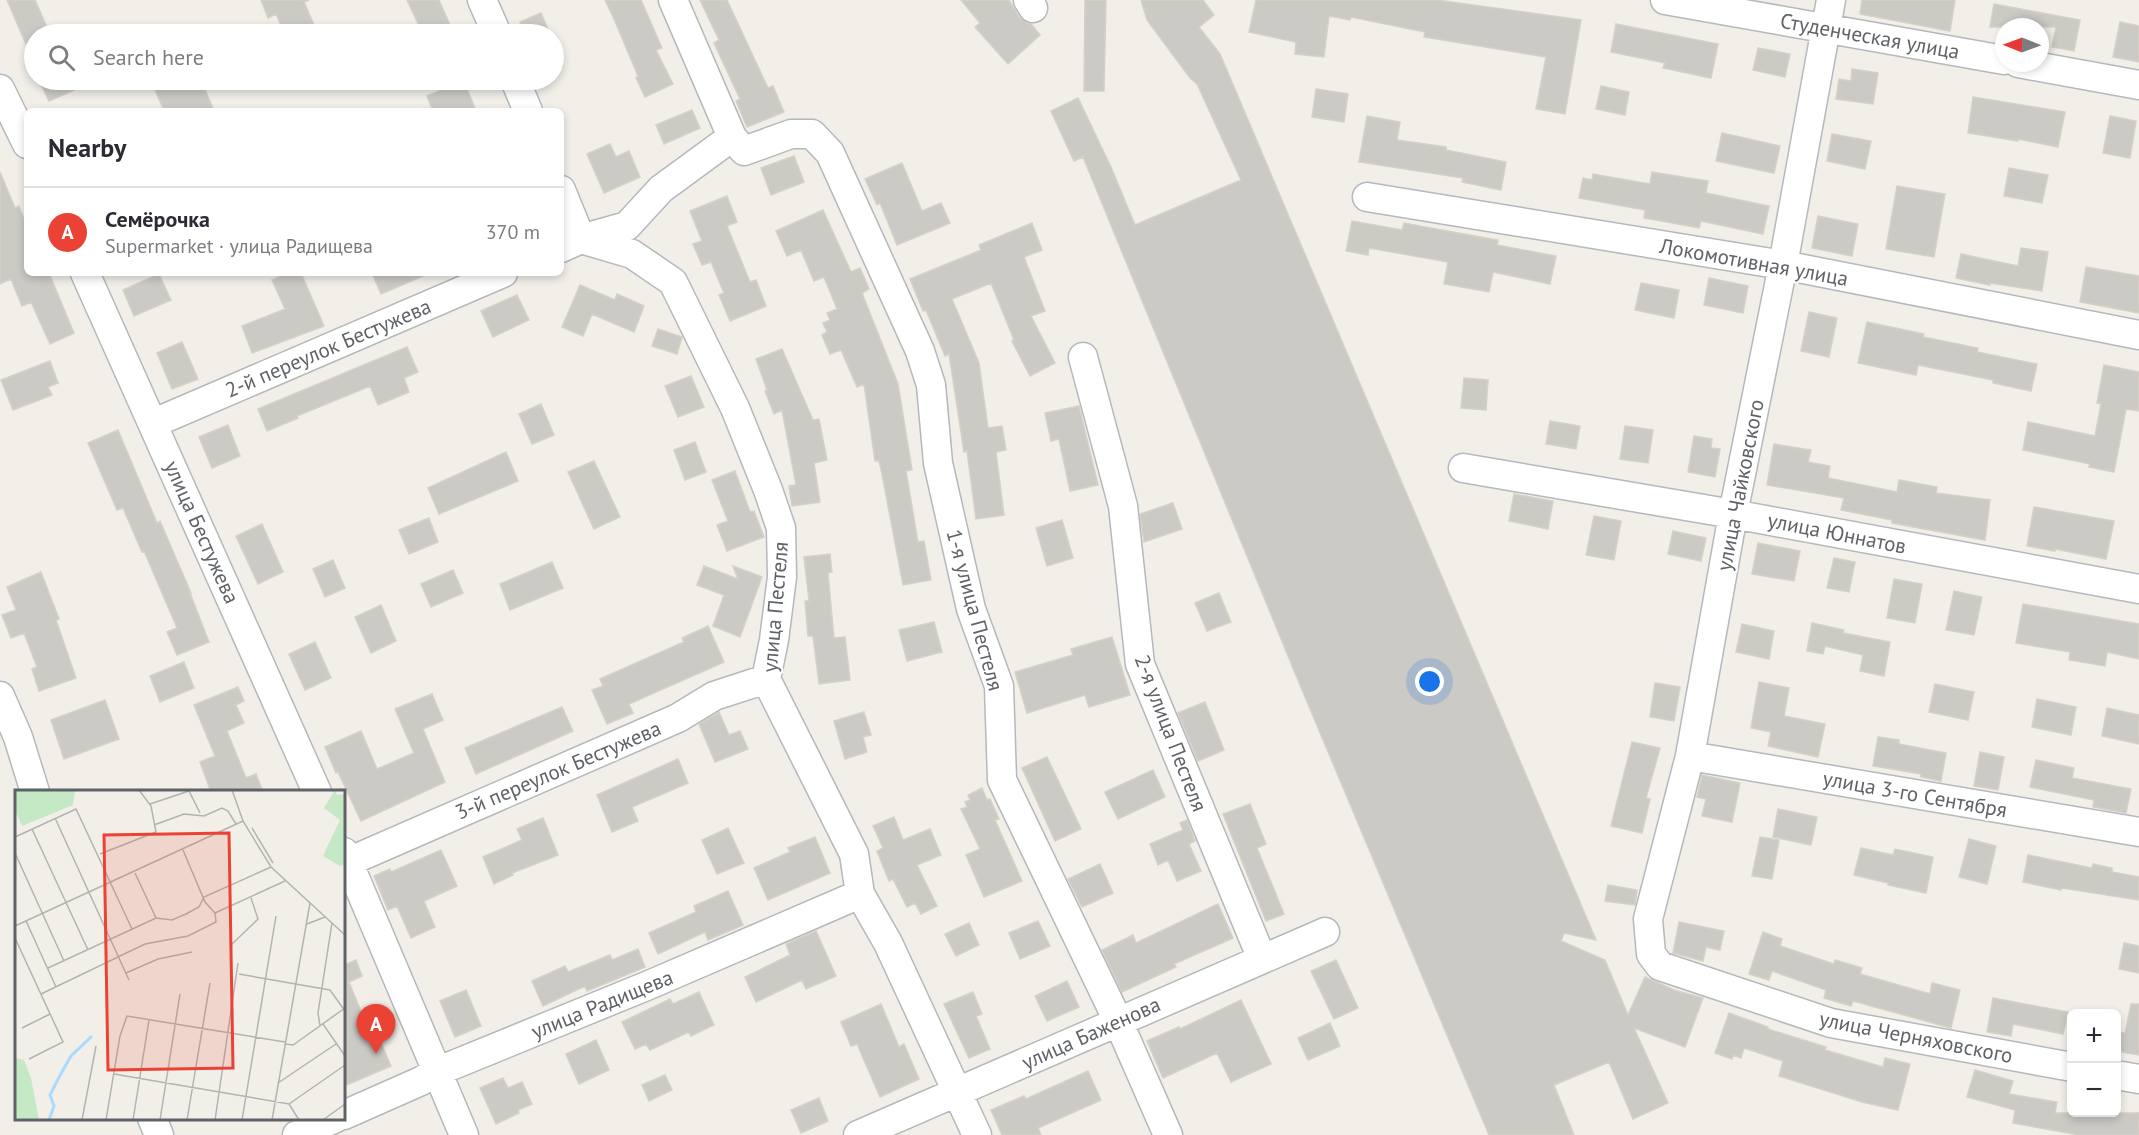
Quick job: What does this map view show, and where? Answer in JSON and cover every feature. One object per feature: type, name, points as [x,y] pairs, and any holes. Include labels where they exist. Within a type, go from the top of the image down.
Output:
[{"type":"street","points":[[482,0],[493,24]]},
{"type":"street","points":[[564,206],[571,244],[627,226],[661,189],[732,138],[674,0]]},
{"type":"street","name":"Студенческая улица","points":[[1665,0],[1995,58]]},
{"type":"street","name":"улица Чайковского","points":[[1660,966],[1651,954],[1648,918],[1690,756],[1733,514],[1783,265],[1831,0]]},
{"type":"street","points":[[2049,69],[2139,85]]},
{"type":"street","points":[[0,89],[24,138]]},
{"type":"street","points":[[519,90],[527,108]]},
{"type":"street","name":"1-я улица Пестеля","points":[[732,138],[744,151],[791,135],[812,135],[830,153],[920,351],[931,385],[938,463],[971,609],[999,686],[1002,780],[1118,1021],[1168,1135]]},
{"type":"street","name":"Локомотивная улица","points":[[1367,197],[1783,265],[2139,335]]},
{"type":"street","name":"улица Пестеля","points":[[571,244],[632,254],[673,282],[735,408],[781,528],[782,578],[766,679],[855,854],[860,894],[888,943],[976,1135]]},
{"type":"street","name":"улица Бестужева","points":[[86,276],[316,790]]},
{"type":"street","name":"2-й переулок Бестужева","points":[[154,423],[496,276]]},
{"type":"street","name":"2-я улица Пестеля","points":[[1083,357],[1123,506],[1140,664],[1262,959]]},
{"type":"street","name":"улица Юннатов","points":[[1463,468],[1733,514],[2139,589]]},
{"type":"street","name":"3-й переулок Бестужева","points":[[346,857],[678,718],[714,696],[766,679]]},
{"type":"street","points":[[0,696],[18,737],[34,790]]},
{"type":"street","name":"улица 3-го Сентября","points":[[1690,756],[2139,832]]},
{"type":"street","points":[[346,857],[464,1135]]},
{"type":"street","name":"улица Радищева","points":[[345,1115],[436,1072],[649,985],[860,894]]},
{"type":"street","name":"улица Баженова","points":[[858,1135],[1325,932]]},
{"type":"street","name":"улица Черняховского","points":[[1660,966],[1831,1023],[2067,1066]]},
{"type":"street","points":[[2121,1076],[2139,1079]]},
{"type":"street","points":[[152,1120],[159,1135]]},
{"type":"street","points":[[297,1135],[334,1120]]},
{"type":"building","points":[[7,0],[35,0],[46,24],[24,24],[24,40]]},
{"type":"building","points":[[261,0],[309,0],[304,2],[314,24],[280,24],[276,14],[268,18]]},
{"type":"building","points":[[407,0],[439,0],[450,24],[418,24]]},
{"type":"building","points":[[605,0],[641,0],[662,48],[656,50],[673,84],[645,97]]},
{"type":"building","points":[[700,0],[727,0],[768,88],[773,86],[784,112],[747,127],[736,101],[740,99],[714,43],[719,40]]},
{"type":"building","points":[[961,0],[1009,0],[1019,17],[1031,24],[1040,35],[1008,64],[975,27],[980,23]]},
{"type":"building","points":[[1085,0],[1106,0],[1104,91],[1084,91]]},
{"type":"building","points":[[1141,0],[1203,0],[1214,15],[1199,27],[1220,54],[1596,940],[1564,933],[1561,941],[1605,960],[1628,1015],[1645,977],[1674,990],[1703,998],[1685,1047],[1634,1028],[1668,1103],[1633,1119],[1609,1062],[1554,1085],[1574,1135],[1489,1135],[1300,685],[1083,157],[1074,161],[1051,111],[1078,98],[1111,167],[1135,225],[1241,180],[1197,84],[1190,78],[1147,20]]},
{"type":"building","points":[[1256,0],[1437,0],[1581,20],[1565,114],[1536,109],[1546,57],[1424,37],[1425,32],[1351,17],[1350,20],[1329,16],[1324,57],[1295,54],[1296,42],[1249,32]]},
{"type":"building","points":[[1862,0],[1955,0],[1950,31],[1860,14]]},
{"type":"building","points":[[1994,4],[2080,20],[2074,51],[2052,47],[2056,27],[2049,27],[2049,18],[1995,18],[1995,27],[1990,27]]},
{"type":"building","points":[[541,13],[546,24],[521,24],[520,22]]},
{"type":"building","points":[[2120,22],[2139,26],[2139,62],[2113,57]]},
{"type":"building","points":[[1616,24],[1718,44],[1711,78],[1663,68],[1665,63],[1611,52]]},
{"type":"building","points":[[1758,48],[1790,54],[1785,77],[1753,70]]},
{"type":"building","points":[[1852,69],[1878,73],[1873,104],[1836,99],[1839,79],[1851,81]]},
{"type":"building","points":[[1601,86],[1629,92],[1625,115],[1596,109]]},
{"type":"building","points":[[1316,89],[1348,94],[1344,122],[1312,117]]},
{"type":"building","points":[[44,90],[74,90],[49,101]]},
{"type":"building","points":[[155,90],[205,90],[213,108],[163,108]]},
{"type":"building","points":[[442,90],[468,90],[475,108],[432,108],[427,96]]},
{"type":"building","points":[[1973,97],[2065,112],[2058,147],[1968,133]]},
{"type":"building","points":[[692,110],[700,128],[664,144],[656,125]]},
{"type":"building","points":[[1367,116],[1400,122],[1397,140],[1446,147],[1446,150],[1506,162],[1501,190],[1462,182],[1463,178],[1359,162]]},
{"type":"building","points":[[2110,116],[2136,121],[2130,158],[2103,153]]},
{"type":"building","points":[[1722,133],[1780,146],[1774,173],[1716,161]]},
{"type":"building","points":[[1832,134],[1871,141],[1865,169],[1827,161]]},
{"type":"building","points":[[610,144],[616,157],[629,151],[640,177],[604,193],[587,154]]},
{"type":"building","points":[[794,156],[804,182],[771,195],[761,168]]},
{"type":"building","points":[[902,163],[922,211],[941,203],[950,223],[897,245],[880,203],[877,205],[865,179]]},
{"type":"building","points":[[2009,168],[2048,175],[2042,203],[2004,196]]},
{"type":"building","points":[[0,172],[15,208],[19,206],[24,219],[24,276],[50,276],[74,333],[50,344],[31,302],[22,306],[11,279],[0,284]]},
{"type":"building","points":[[1652,172],[1708,181],[1706,193],[1769,206],[1763,234],[1701,221],[1699,228],[1644,218],[1645,210],[1579,198],[1583,178],[1592,180],[1593,174],[1650,184]]},
{"type":"building","points":[[1897,186],[1945,194],[1934,257],[1886,249]]},
{"type":"building","points":[[727,196],[737,222],[727,226],[750,282],[756,280],[766,306],[730,321],[719,295],[724,293],[711,262],[702,265],[693,244],[702,241],[690,211]]},
{"type":"building","points":[[823,210],[851,272],[860,268],[869,289],[862,293],[898,384],[912,470],[906,471],[918,542],[924,541],[931,580],[903,585],[882,474],[879,461],[875,461],[864,384],[857,387],[841,350],[830,354],[822,335],[827,332],[823,323],[830,320],[827,313],[837,309],[824,277],[814,281],[801,250],[787,256],[776,231]]},
{"type":"building","points":[[1818,216],[1858,224],[1852,256],[1812,248]]},
{"type":"building","points":[[1352,221],[1402,230],[1404,223],[1498,240],[1497,245],[1556,256],[1550,284],[1493,272],[1489,292],[1444,284],[1448,262],[1369,248],[1368,255],[1346,251]]},
{"type":"building","points":[[1032,223],[1042,250],[1024,257],[1045,311],[1031,316],[1055,363],[1030,376],[1012,341],[1014,340],[991,283],[952,299],[979,363],[988,428],[1002,426],[1006,450],[996,452],[1004,515],[976,519],[967,451],[964,452],[949,354],[945,356],[910,279],[981,250],[979,245]]},
{"type":"building","points":[[2021,248],[2048,252],[2042,291],[1990,283],[1990,285],[1956,278],[1961,254],[2018,266]]},
{"type":"building","points":[[2086,267],[2139,276],[2139,313],[2080,302]]},
{"type":"building","points":[[154,276],[160,276],[171,300],[134,316],[123,290]]},
{"type":"building","points":[[281,276],[302,276],[324,326],[252,353],[242,326],[285,309],[272,280]]},
{"type":"building","points":[[373,276],[423,276],[381,294]]},
{"type":"building","points":[[1709,278],[1748,286],[1743,313],[1704,305]]},
{"type":"building","points":[[1641,283],[1679,290],[1674,318],[1635,310]]},
{"type":"building","points":[[580,285],[615,300],[617,294],[644,306],[634,332],[592,314],[583,336],[562,327]]},
{"type":"building","points":[[517,295],[529,320],[493,337],[481,311]]},
{"type":"building","points":[[1809,312],[1837,318],[1829,357],[1801,351]]},
{"type":"building","points":[[1867,322],[1924,334],[1923,337],[1978,348],[1977,352],[2037,364],[2031,391],[1993,383],[1993,380],[1918,365],[1916,375],[1858,363]]},
{"type":"building","points":[[658,329],[682,337],[677,354],[652,346]]},
{"type":"building","points":[[182,342],[198,379],[172,389],[157,353]]},
{"type":"building","points":[[407,347],[418,372],[404,378],[409,392],[378,405],[370,386],[267,431],[258,409]]},
{"type":"building","points":[[782,349],[813,420],[819,419],[827,460],[814,463],[820,502],[792,506],[789,486],[796,485],[782,410],[774,414],[756,359]]},
{"type":"building","points":[[50,361],[58,383],[48,387],[52,395],[13,410],[1,380]]},
{"type":"building","points":[[2104,365],[2139,372],[2139,411],[2126,409],[2114,472],[2089,467],[2090,464],[2023,450],[2028,422],[2095,436],[2101,404],[2097,403]]},
{"type":"building","points":[[691,376],[704,407],[678,417],[665,386]]},
{"type":"building","points":[[1464,378],[1488,380],[1486,410],[1461,408]]},
{"type":"building","points":[[541,404],[554,435],[532,444],[519,414]]},
{"type":"building","points":[[1079,406],[1098,485],[1070,491],[1059,439],[1051,441],[1045,413]]},
{"type":"building","points":[[1550,421],[1580,426],[1576,449],[1546,444]]},
{"type":"building","points":[[228,425],[240,456],[212,468],[199,437]]},
{"type":"building","points":[[1625,426],[1653,430],[1648,463],[1620,459]]},
{"type":"building","points":[[118,430],[157,523],[160,521],[191,593],[209,642],[177,655],[167,632],[177,628],[144,551],[142,552],[123,508],[117,510],[88,443]]},
{"type":"building","points":[[1694,436],[1712,439],[1711,448],[1720,449],[1715,477],[1688,472]]},
{"type":"building","points":[[695,442],[706,472],[685,480],[674,450]]},
{"type":"building","points":[[1774,444],[1811,450],[1808,462],[1830,466],[1828,478],[1897,492],[1899,480],[1937,487],[1936,493],[1990,500],[1985,540],[1892,523],[1892,520],[1841,510],[1844,498],[1767,485]]},
{"type":"building","points":[[506,452],[518,481],[439,514],[428,488]]},
{"type":"building","points":[[594,461],[620,517],[594,529],[568,472]]},
{"type":"building","points":[[735,471],[750,512],[754,511],[764,537],[727,551],[717,525],[728,521],[712,480]]},
{"type":"building","points":[[1514,494],[1553,501],[1548,529],[1509,521]]},
{"type":"building","points":[[1173,503],[1182,529],[1144,542],[1140,514]]},
{"type":"building","points":[[2034,507],[2114,521],[2106,559],[2027,546]]},
{"type":"building","points":[[1594,516],[1621,521],[1614,560],[1586,555]]},
{"type":"building","points":[[429,518],[438,542],[409,554],[399,530]]},
{"type":"building","points":[[1062,520],[1073,558],[1047,566],[1036,528]]},
{"type":"building","points":[[262,524],[283,572],[258,584],[236,536]]},
{"type":"building","points":[[1673,531],[1706,538],[1701,561],[1668,554]]},
{"type":"building","points":[[1758,543],[1800,551],[1794,581],[1752,574]]},
{"type":"building","points":[[830,554],[832,572],[828,573],[834,638],[845,637],[850,680],[819,684],[813,636],[808,636],[805,601],[809,601],[804,557]]},
{"type":"building","points":[[1834,558],[1855,562],[1849,592],[1827,588]]},
{"type":"building","points":[[333,560],[345,588],[325,597],[313,569]]},
{"type":"building","points":[[552,562],[563,588],[510,610],[500,584]]},
{"type":"building","points":[[704,566],[738,579],[733,566],[762,577],[740,637],[713,626],[724,595],[697,585]]},
{"type":"building","points":[[453,570],[463,593],[431,607],[421,584]]},
{"type":"building","points":[[41,572],[59,619],[56,620],[76,678],[39,691],[32,669],[37,667],[24,633],[11,638],[2,615],[16,610],[7,587]]},
{"type":"building","points":[[1894,579],[1922,584],[1915,623],[1887,618]]},
{"type":"building","points":[[1954,591],[1982,597],[1974,635],[1946,630]]},
{"type":"building","points":[[1219,593],[1231,622],[1207,631],[1195,603]]},
{"type":"building","points":[[2023,604],[2139,624],[2139,659],[2107,652],[2105,666],[2069,660],[2070,652],[2016,643]]},
{"type":"building","points":[[381,605],[396,641],[371,653],[355,617]]},
{"type":"building","points":[[934,622],[942,652],[907,661],[899,630]]},
{"type":"building","points":[[1812,623],[1844,630],[1843,633],[1890,642],[1884,676],[1860,671],[1863,655],[1825,646],[1823,654],[1807,651]]},
{"type":"building","points":[[1742,624],[1774,631],[1769,659],[1736,652]]},
{"type":"building","points":[[708,626],[724,662],[629,704],[633,713],[607,724],[592,690],[603,686],[600,679],[684,642],[682,638]]},
{"type":"building","points":[[1112,637],[1130,695],[1089,707],[1085,695],[1027,713],[1015,672],[1073,655],[1071,649]]},
{"type":"building","points":[[315,642],[331,678],[305,690],[289,654]]},
{"type":"building","points":[[184,662],[194,688],[160,702],[150,676]]},
{"type":"building","points":[[1759,682],[1789,688],[1784,716],[1825,724],[1818,757],[1768,746],[1771,732],[1751,728]]},
{"type":"building","points":[[1655,683],[1680,687],[1674,721],[1650,717]]},
{"type":"building","points":[[1935,684],[1974,692],[1968,720],[1929,712]]},
{"type":"building","points":[[238,687],[244,701],[236,705],[244,723],[227,731],[246,778],[256,774],[262,790],[210,790],[200,762],[215,756],[194,705]]},
{"type":"building","points":[[432,694],[443,720],[423,729],[445,782],[361,821],[325,747],[361,731],[377,769],[414,753],[395,709]]},
{"type":"building","points":[[2037,699],[2076,707],[2071,735],[2032,727]]},
{"type":"building","points":[[105,700],[119,739],[64,759],[51,720]]},
{"type":"building","points":[[1205,702],[1224,750],[1198,761],[1178,713]]},
{"type":"building","points":[[562,707],[573,731],[476,774],[465,748]]},
{"type":"building","points":[[2107,708],[2139,715],[2139,744],[2102,736]]},
{"type":"building","points":[[719,712],[729,735],[740,731],[748,749],[715,762],[699,724]]},
{"type":"building","points":[[864,712],[871,735],[863,737],[867,752],[845,759],[834,721]]},
{"type":"building","points":[[1878,737],[1899,740],[1899,744],[1946,753],[1941,781],[1921,777],[1921,774],[1873,766]]},
{"type":"building","points":[[1632,742],[1660,748],[1646,798],[1650,799],[1642,833],[1611,826]]},
{"type":"building","points":[[1980,752],[2004,757],[1998,790],[1974,786]]},
{"type":"building","points":[[1047,757],[1081,829],[1055,841],[1022,768]]},
{"type":"building","points":[[678,759],[688,783],[632,807],[638,821],[612,832],[597,795]]},
{"type":"building","points":[[2036,760],[2074,768],[2072,778],[2131,789],[2126,813],[2093,807],[2094,800],[2030,787]]},
{"type":"building","points":[[1153,770],[1165,797],[1118,819],[1105,792]]},
{"type":"building","points":[[1702,775],[1740,783],[1732,822],[1702,816],[1706,799],[1697,797]]},
{"type":"building","points":[[982,788],[999,819],[995,820],[1022,881],[984,897],[966,855],[980,849],[961,809],[967,807],[965,802],[970,800],[968,795]]},
{"type":"building","points":[[1250,804],[1266,844],[1257,848],[1284,914],[1266,921],[1223,814]]},
{"type":"building","points":[[1778,809],[1817,817],[1811,845],[1773,837]]},
{"type":"building","points":[[894,817],[903,840],[930,829],[941,855],[917,865],[937,906],[921,914],[915,903],[907,907],[893,879],[889,881],[877,851],[883,848],[873,826]]},
{"type":"building","points":[[543,818],[558,855],[512,873],[513,875],[494,884],[483,857],[522,840],[517,829]]},
{"type":"building","points":[[1187,820],[1195,841],[1189,844],[1201,871],[1177,881],[1168,860],[1158,865],[1150,844],[1183,830],[1180,823]]},
{"type":"building","points":[[728,828],[744,863],[717,874],[702,840]]},
{"type":"building","points":[[815,837],[830,873],[768,900],[754,868],[790,852],[788,848]]},
{"type":"building","points":[[1760,837],[1779,840],[1772,879],[1752,876]]},
{"type":"building","points":[[1969,839],[1996,846],[1987,884],[1959,877]]},
{"type":"building","points":[[1861,848],[1893,855],[1895,849],[1933,857],[1926,893],[1854,875]]},
{"type":"building","points":[[441,850],[457,886],[424,901],[435,927],[411,938],[397,906],[388,910],[374,876],[390,869],[391,872]]},
{"type":"building","points":[[2028,855],[2092,868],[2093,864],[2112,868],[2112,872],[2139,877],[2139,900],[2062,888],[2061,890],[2023,882]]},
{"type":"building","points":[[1100,864],[1113,893],[1082,907],[1068,879]]},
{"type":"building","points":[[1608,885],[1637,890],[1635,905],[1605,901]]},
{"type":"building","points":[[728,891],[743,925],[708,940],[705,932],[658,954],[649,933],[696,912],[694,906]]},
{"type":"building","points":[[1218,904],[1233,938],[1174,964],[1176,967],[1122,992],[1102,950],[1133,935],[1136,943]]},
{"type":"building","points":[[1038,921],[1050,946],[1020,959],[1009,933]]},
{"type":"building","points":[[1679,922],[1724,931],[1720,950],[1706,947],[1703,961],[1673,953]]},
{"type":"building","points":[[969,923],[979,945],[956,956],[945,934]]},
{"type":"building","points":[[816,931],[836,976],[806,989],[802,980],[756,1002],[745,977],[790,955],[786,944]]},
{"type":"building","points":[[1763,932],[1782,939],[1780,946],[1834,964],[1835,960],[1862,968],[1860,974],[1930,994],[1932,983],[1960,990],[1951,1028],[1853,1001],[1851,1006],[1824,998],[1826,990],[1772,971],[1769,980],[1749,974]]},
{"type":"building","points":[[2124,943],[2139,946],[2139,973],[2119,969]]},
{"type":"building","points":[[638,949],[645,967],[587,991],[585,986],[543,1006],[532,981],[565,966],[568,972],[610,955],[612,960]]},
{"type":"building","points":[[356,960],[362,976],[349,982],[371,1036],[377,1034],[391,1066],[345,1086],[345,965]]},
{"type":"building","points":[[1336,960],[1358,1008],[1334,1019],[1311,971]]},
{"type":"building","points":[[1067,981],[1079,1007],[1047,1021],[1035,996]]},
{"type":"building","points":[[466,990],[481,1026],[455,1037],[440,1001]]},
{"type":"building","points":[[699,992],[714,1025],[691,1036],[689,1032],[650,1050],[646,1044],[635,1049],[622,1022],[670,999],[673,1004]]},
{"type":"building","points":[[973,992],[982,1014],[976,1016],[990,1049],[969,1058],[944,1004]]},
{"type":"building","points":[[1993,998],[2067,1012],[2063,1034],[2013,1024],[2011,1036],[1987,1032]]},
{"type":"building","points":[[1241,1000],[1271,1064],[1231,1082],[1217,1053],[1163,1078],[1147,1041],[1179,1027],[1180,1029]]},
{"type":"building","points":[[881,1004],[899,1047],[904,1044],[919,1079],[880,1097],[857,1044],[851,1046],[841,1022]]},
{"type":"building","points":[[2131,1004],[2139,1004],[2139,1055],[2121,1052],[2121,1033],[2125,1033]]},
{"type":"building","points":[[1729,1013],[1768,1027],[1768,1029],[1826,1047],[1825,1050],[1883,1067],[1885,1058],[1910,1064],[1898,1110],[1862,1102],[1779,1076],[1783,1061],[1744,1048],[1741,1058],[1733,1055],[1732,1059],[1715,1053]]},
{"type":"building","points":[[1330,1023],[1340,1046],[1308,1060],[1298,1038]]},
{"type":"building","points":[[596,1040],[609,1070],[579,1084],[566,1054]]},
{"type":"building","points":[[1975,1070],[2013,1081],[2009,1094],[2057,1102],[2055,1113],[2067,1113],[2067,1117],[2121,1117],[2121,1113],[2139,1113],[2139,1135],[2079,1135],[2013,1123],[2015,1110],[1967,1097]]},
{"type":"building","points":[[1088,1071],[1101,1100],[1038,1128],[1041,1135],[1002,1135],[991,1110],[1024,1096],[1026,1099]]},
{"type":"building","points":[[665,1075],[672,1090],[649,1101],[642,1085]]},
{"type":"building","points":[[503,1078],[508,1088],[522,1082],[532,1104],[496,1124],[480,1088]]},
{"type":"building","points":[[819,1098],[828,1121],[801,1133],[791,1110]]},
{"type":"place","name":"Семёрочка","points":[[376,1054]]}]
